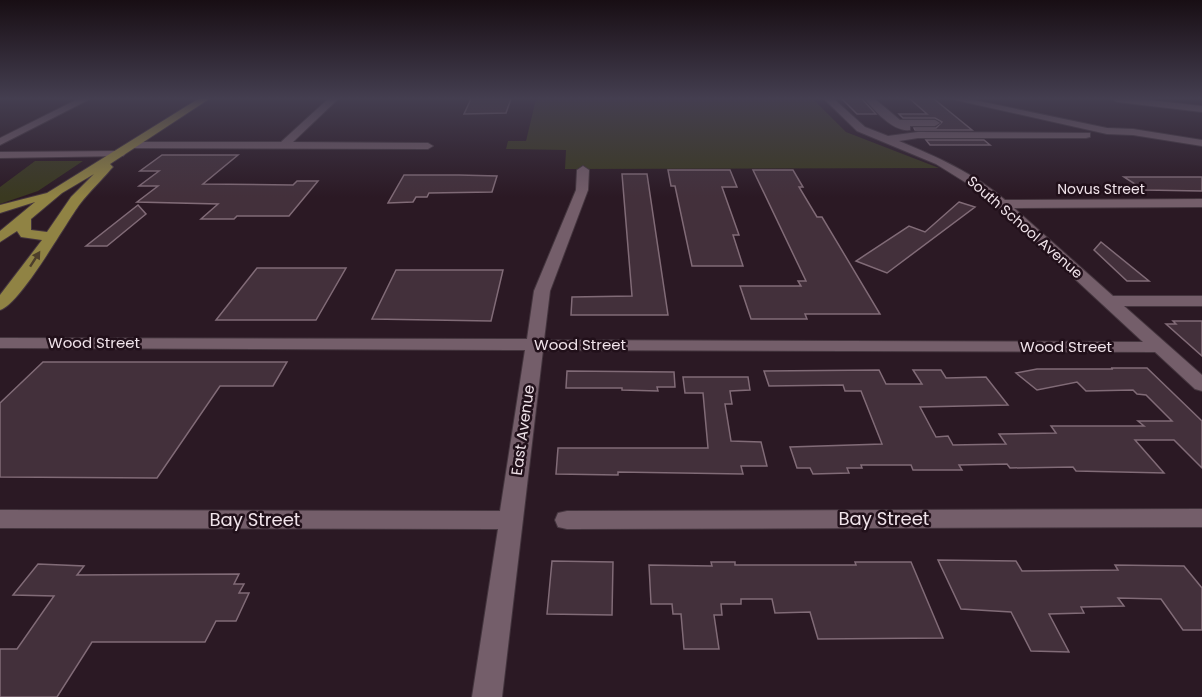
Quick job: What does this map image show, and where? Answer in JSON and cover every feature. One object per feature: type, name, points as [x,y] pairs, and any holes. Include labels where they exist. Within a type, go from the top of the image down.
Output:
[{"type":"main road","points":[[0,238],[58,190],[155,132]]},
{"type":"main road","points":[[0,305],[21,279],[75,200],[119,154]]},
{"type":"main road","points":[[0,209],[28,202],[58,190]]},
{"type":"main road","points":[[25,216],[23,230],[26,234],[50,236]]},
{"type":"street","points":[[0,142],[21,132]]},
{"type":"street","points":[[283,146],[298,132]]},
{"type":"street","name":"South School Avenue","points":[[868,132],[884,140],[930,157],[958,171],[985,189],[1202,385]]},
{"type":"street","points":[[912,132],[918,135]]},
{"type":"street","points":[[884,140],[918,135],[1076,135],[1103,132]]},
{"type":"street","points":[[1121,132],[1202,143]]},
{"type":"street","points":[[133,146],[428,146]]},
{"type":"street","points":[[0,155],[119,154]]},
{"type":"street","name":"East Avenue","points":[[487,697],[542,291],[582,190],[583,170]]},
{"type":"street","name":"Novus Street","points":[[1001,204],[1202,204]]},
{"type":"street","points":[[1109,301],[1202,301]]},
{"type":"street","name":"Wood Street","points":[[0,343],[1160,347]]},
{"type":"street","name":"Bay Street","points":[[567,520],[1202,518]]},
{"type":"street","name":"Bay Street","points":[[0,519],[510,520]]},
{"type":"shaded area","points":[[528,132],[846,132],[939,168],[565,169],[566,150],[506,149],[508,141],[526,141]]},
{"type":"shaded area","points":[[35,161],[83,161],[38,191],[0,204],[0,187]]},
{"type":"building","points":[[926,140],[984,140],[990,145],[930,145]]},
{"type":"building","points":[[162,155],[238,155],[203,184],[293,185],[297,181],[318,181],[289,216],[201,219],[218,204],[137,202],[158,186],[139,186],[159,171],[140,171]]},
{"type":"building","points":[[668,170],[730,170],[737,187],[722,187],[739,235],[733,235],[743,266],[692,266],[675,186],[671,186]]},
{"type":"building","points":[[753,170],[793,170],[803,187],[799,187],[817,217],[822,217],[880,314],[805,314],[807,319],[751,319],[740,286],[801,286],[798,281],[806,281]]},
{"type":"building","points":[[622,174],[647,174],[668,315],[571,315],[572,297],[632,296]]},
{"type":"building","points":[[404,175],[497,176],[492,192],[429,193],[427,197],[416,197],[413,202],[388,203]]},
{"type":"building","points":[[1124,177],[1202,177],[1202,191],[1144,190]]},
{"type":"building","points":[[959,202],[975,207],[887,273],[856,261],[909,226],[925,232]]},
{"type":"building","points":[[138,205],[146,214],[107,246],[86,246]]},
{"type":"building","points":[[1101,242],[1149,281],[1127,281],[1094,250]]},
{"type":"building","points":[[257,268],[346,268],[316,320],[216,320]]},
{"type":"building","points":[[396,270],[503,270],[491,321],[372,319]]},
{"type":"building","points":[[1173,321],[1202,321],[1202,356],[1166,324],[1176,324]]},
{"type":"building","points":[[43,362],[287,362],[273,386],[220,386],[157,478],[0,477],[0,403]]},
{"type":"building","points":[[1111,368],[1147,368],[1202,421],[1202,468],[1174,440],[1135,440],[1164,473],[1076,471],[1073,467],[1010,468],[1007,464],[959,465],[962,470],[913,470],[911,465],[861,465],[862,468],[847,468],[849,473],[813,474],[810,468],[797,468],[790,447],[882,444],[861,391],[845,391],[843,385],[769,386],[764,371],[879,370],[886,384],[922,384],[913,370],[941,370],[946,378],[986,377],[1008,405],[920,407],[936,437],[948,436],[953,445],[1006,444],[999,434],[1056,433],[1051,426],[1144,426],[1138,421],[1172,421],[1146,395],[1137,394],[1133,390],[1086,391],[1077,382],[1037,390],[1016,373],[1037,369],[1113,369]]},
{"type":"building","points":[[567,371],[674,372],[675,387],[657,387],[658,391],[622,390],[622,388],[566,388]]},
{"type":"building","points":[[683,377],[748,377],[750,390],[730,391],[732,404],[725,404],[731,441],[761,442],[767,466],[741,466],[743,474],[618,472],[618,475],[556,474],[558,448],[708,448],[703,393],[685,393]]},
{"type":"building","points":[[938,560],[1016,561],[1022,571],[1118,570],[1115,565],[1184,566],[1202,588],[1202,630],[1183,630],[1161,599],[1118,598],[1124,606],[1081,607],[1084,613],[1049,614],[1069,652],[1031,651],[1011,612],[961,609]]},
{"type":"building","points":[[552,561],[613,562],[612,615],[547,614]]},
{"type":"building","points":[[711,562],[735,562],[735,565],[856,565],[855,562],[911,562],[943,638],[818,639],[810,612],[775,613],[772,599],[741,599],[741,604],[721,604],[722,615],[714,615],[719,649],[684,649],[681,614],[673,614],[672,604],[651,604],[649,565],[712,566]]},
{"type":"building","points":[[38,564],[84,566],[77,575],[239,574],[234,584],[244,584],[239,593],[249,593],[236,621],[216,621],[205,642],[92,642],[57,697],[0,697],[0,649],[17,649],[54,596],[13,595]]}]
